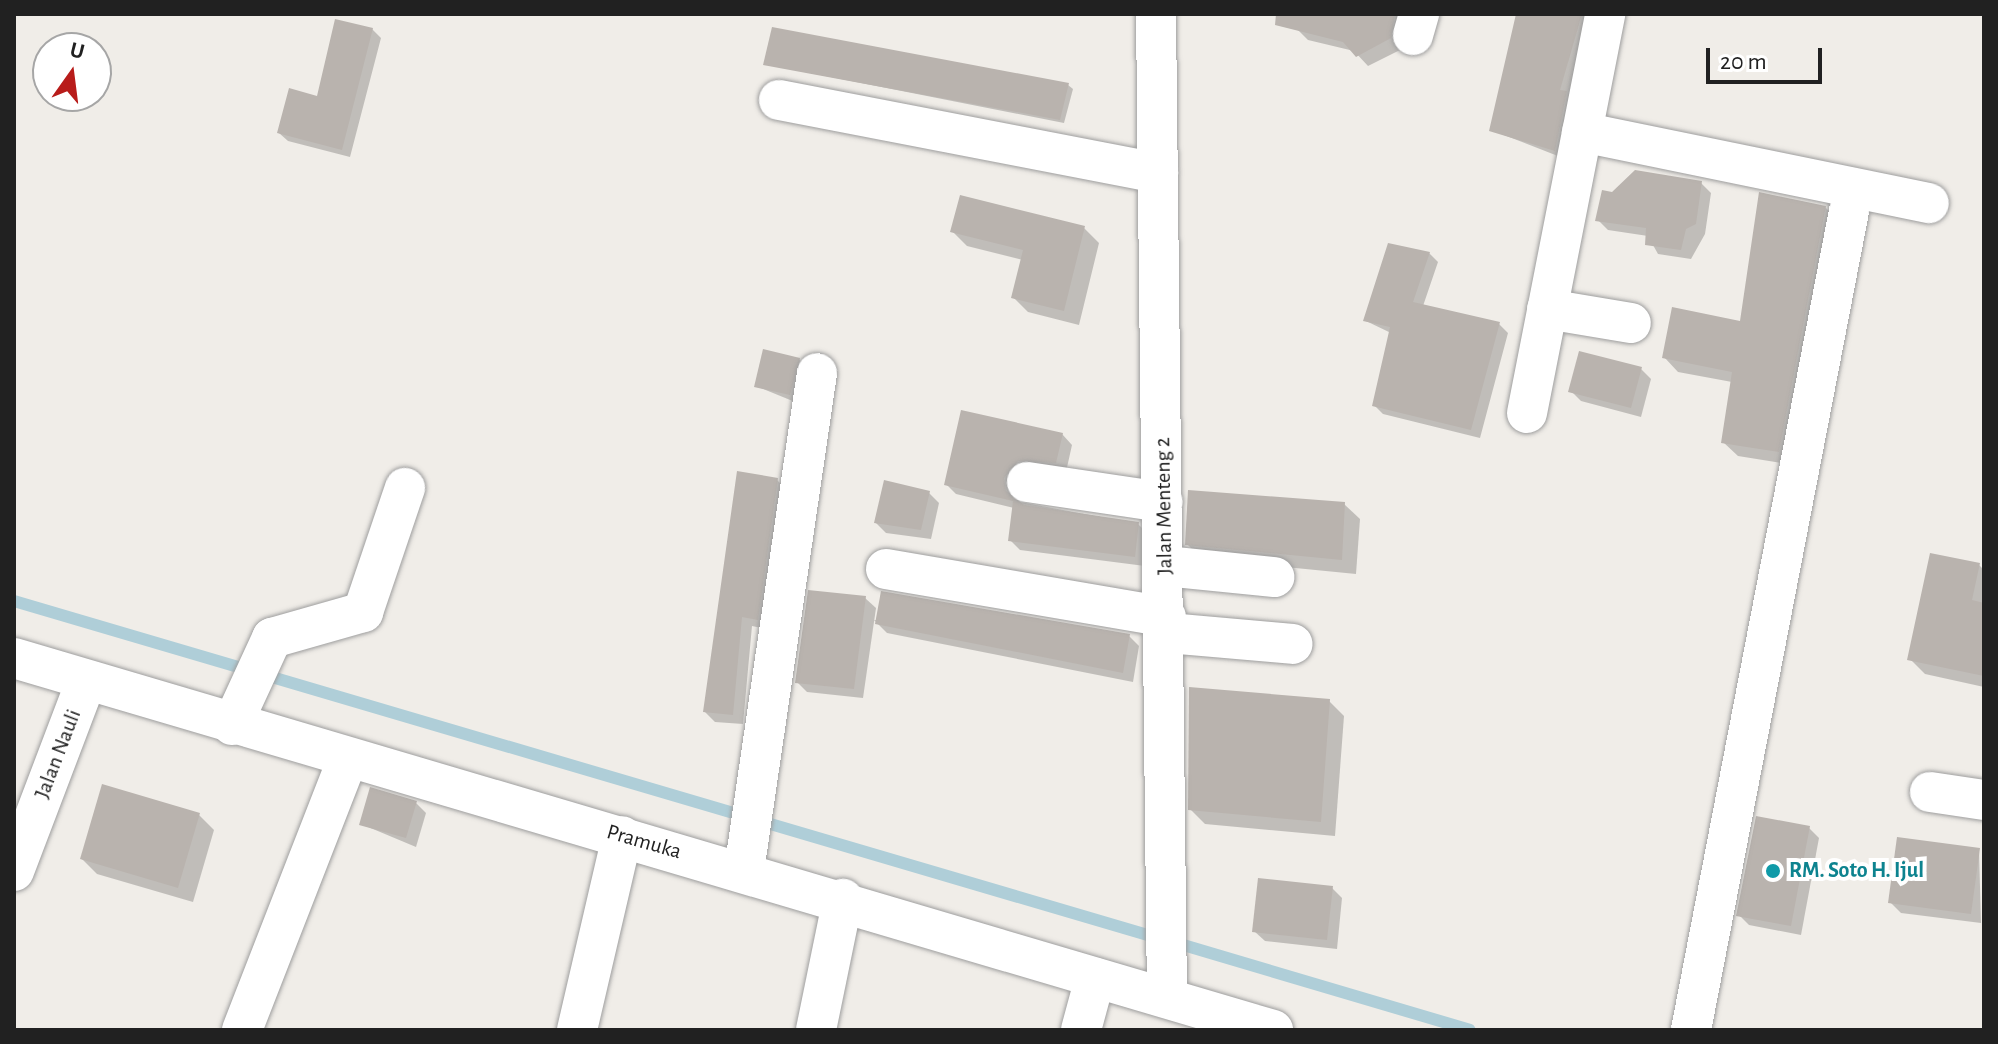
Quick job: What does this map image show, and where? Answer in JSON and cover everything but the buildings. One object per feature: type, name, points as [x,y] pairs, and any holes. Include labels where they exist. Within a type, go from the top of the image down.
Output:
[{"type":"street","name":"Jalan Menteng 2","points":[[1156,14],[1167,625],[1168,982]]},
{"type":"street","points":[[1527,413],[1605,14]]},
{"type":"street","points":[[779,100],[1158,173]]},
{"type":"street","points":[[1582,132],[1929,203]]},
{"type":"street","points":[[1691,1030],[1849,211]]},
{"type":"street","points":[[1547,309],[1631,323]]},
{"type":"street","points":[[747,854],[817,373]]},
{"type":"street","points":[[1027,482],[1163,502]]},
{"type":"street","points":[[232,725],[272,638],[363,612],[405,488]]},
{"type":"street","points":[[1165,566],[1274,577]]},
{"type":"street","points":[[886,569],[1167,625],[1293,644]]},
{"type":"street","name":"Pramuka","points":[[14,658],[347,760],[622,836],[747,854],[843,899],[1095,978],[1168,982],[1273,1030]]},
{"type":"street","name":"Jalan Nauli","points":[[14,871],[86,681]]},
{"type":"street","points":[[242,1030],[347,760]]},
{"type":"street","points":[[1930,792],[1984,800]]},
{"type":"street","points":[[577,1030],[622,836]]},
{"type":"street","points":[[816,1030],[843,899]]},
{"type":"street","points":[[1081,1030],[1095,978]]},
{"type":"waterway","points":[[14,601],[1161,939]]},
{"type":"waterway","points":[[1180,944],[1470,1030]]},
{"type":"place","name":"RM. Soto H. Ijul","points":[[1773,871]]}]
